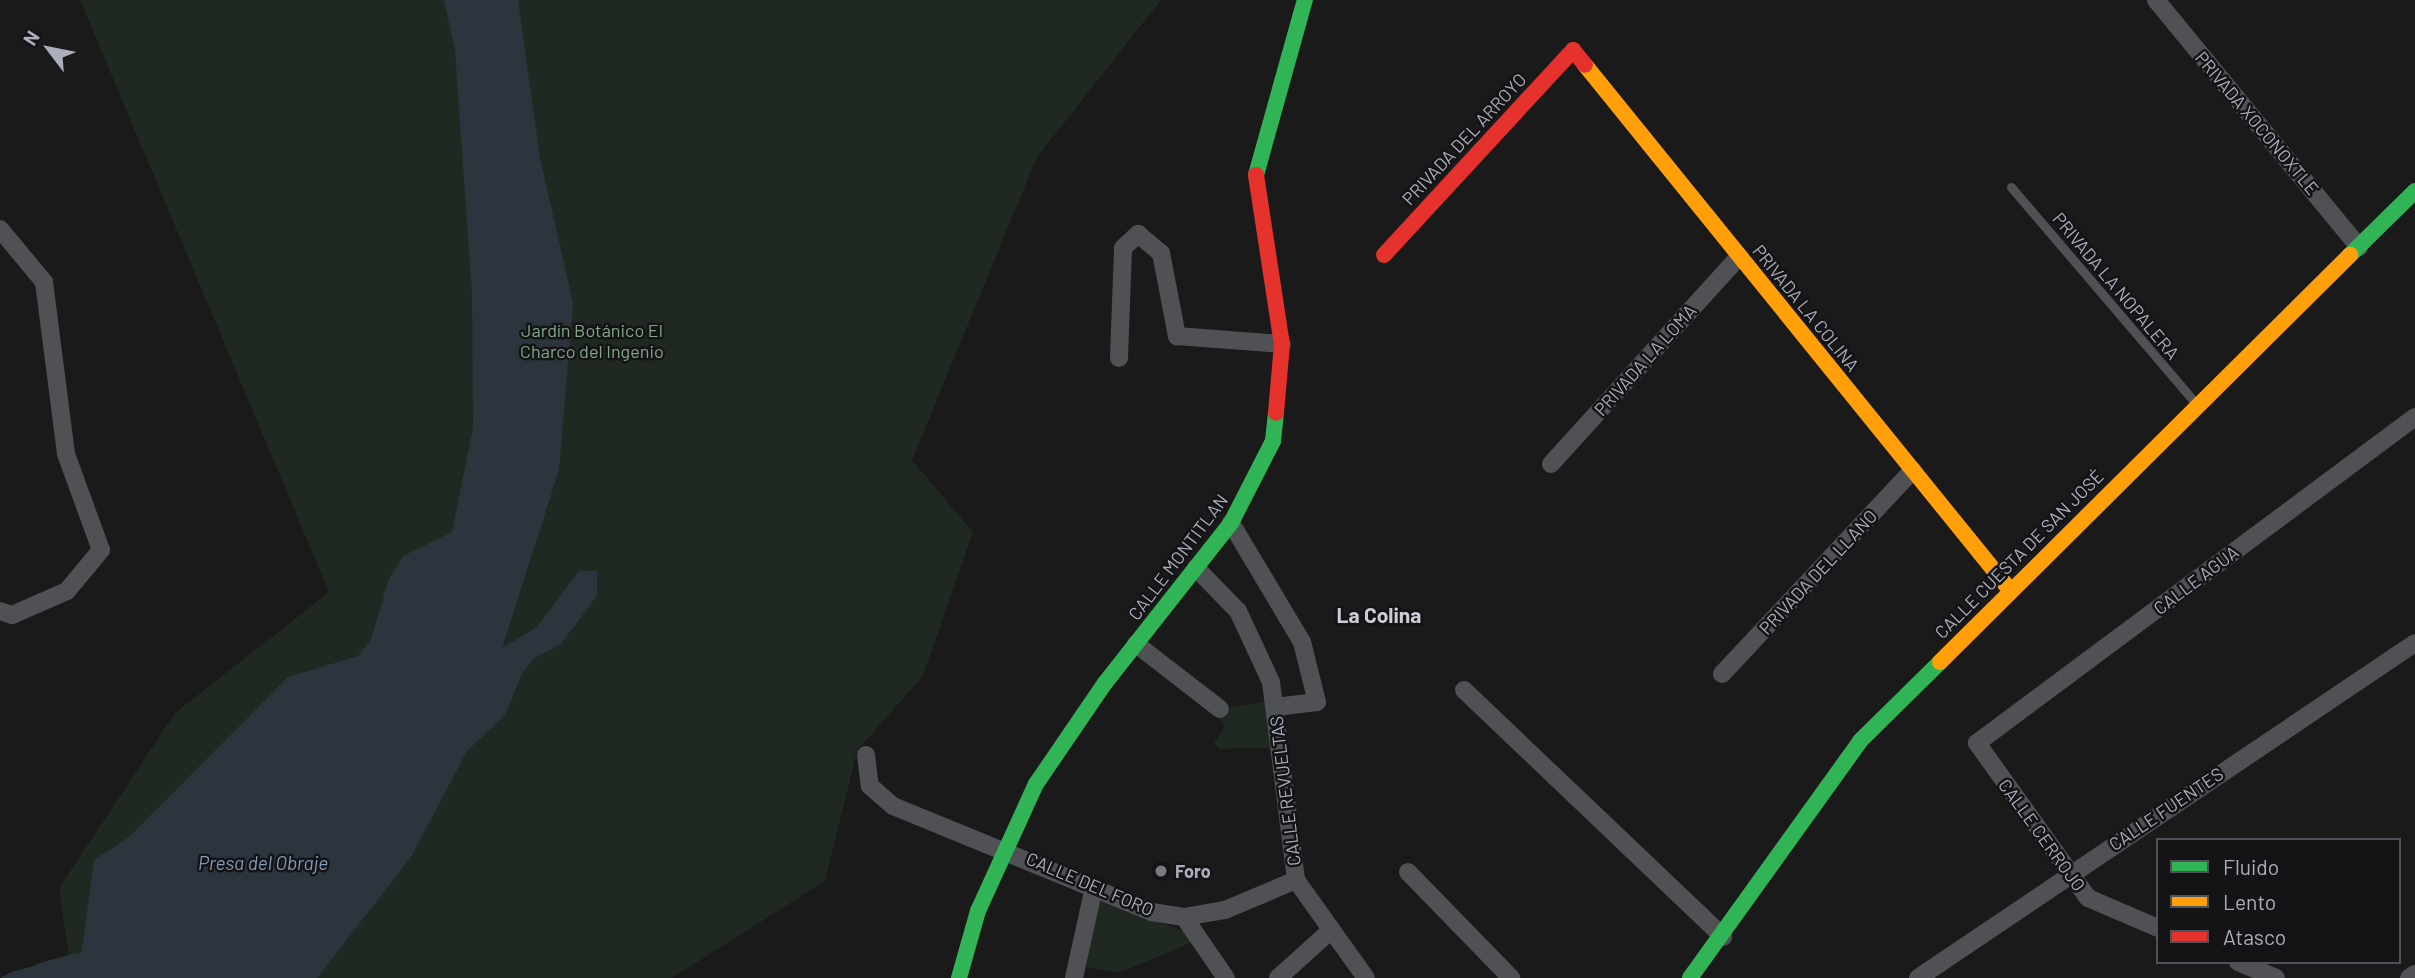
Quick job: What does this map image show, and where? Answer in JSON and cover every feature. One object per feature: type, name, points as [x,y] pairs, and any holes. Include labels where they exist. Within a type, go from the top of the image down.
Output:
[{"type":"street","name":"CALLE MONTITLAN","points":[[959,978],[978,911],[1005,848],[1062,742],[1231,523],[1273,441],[1282,344],[1256,174],[1297,47],[1304,0]]},
{"type":"street","name":"PRIVADA XOCONOXTLE","points":[[2156,0],[2359,247]]},
{"type":"street","name":"PRIVADA DEL ARROYO","points":[[1384,255],[1573,50]]},
{"type":"street","name":"PRIVADA LA COLINA","points":[[1573,50],[2010,590]]},
{"type":"street","name":"CALLE CUESTA DE SAN JOSÉ","points":[[1690,978],[1723,937],[1829,776],[2010,590],[2415,191]]},
{"type":"street","points":[[0,229],[44,282],[66,454],[102,550],[67,590],[12,615],[0,611]]},
{"type":"street","points":[[1119,358],[1123,248],[1138,234],[1161,253],[1177,337],[1282,344]]},
{"type":"street","name":"PRIVADA LA LOMA","points":[[1551,464],[1739,257]]},
{"type":"street","name":"CALLE AGUA","points":[[1977,743],[2415,417]]},
{"type":"street","name":"PRIVADA DEL LLANO","points":[[1722,674],[1913,470]]},
{"type":"street","name":"CALLE REVUELTAS","points":[[1231,523],[1287,611],[1317,702],[1275,707]]},
{"type":"street","name":"CALLE REVUELTAS","points":[[1196,569],[1238,611],[1271,682],[1296,880],[1366,978]]},
{"type":"street","points":[[1136,643],[1220,709]]},
{"type":"street","name":"CALLE FUENTES","points":[[1918,978],[2415,643]]},
{"type":"street","points":[[1464,690],[1723,937]]},
{"type":"street","name":"CALLE CERROJO","points":[[1977,743],[2067,876],[2088,898],[2156,927]]},
{"type":"street","name":"CALLE DEL FORO","points":[[866,755],[870,786],[893,806],[937,828],[1005,848],[1152,912],[1184,917],[1225,910],[1296,880]]},
{"type":"street","points":[[1408,873],[1511,978]]},
{"type":"street","points":[[1074,978],[1094,887]]},
{"type":"street","points":[[1184,917],[1226,978]]},
{"type":"street","points":[[1278,978],[1330,931]]},
{"type":"street","points":[[2243,964],[2276,978]]},
{"type":"street","points":[[2409,978],[2415,974]]},
{"type":"lane","name":"PRIVADA LA NOPALERA","points":[[2011,187],[2197,405]]},
{"type":"green space","name":"Jardín Botánico El Charco del Ingenio","points":[[80,0],[1161,0],[1037,157],[912,460],[973,532],[923,676],[857,751],[825,881],[672,978],[72,978],[59,888],[175,713],[329,592]]},
{"type":"green space","points":[[1269,701],[1271,748],[1220,749],[1214,743],[1225,726],[1211,710]]},
{"type":"green space","points":[[1099,900],[1189,933],[1195,941],[1119,973],[1086,967]]},
{"type":"water","name":"Presa del Obraje","points":[[444,0],[518,0],[540,158],[573,303],[559,470],[502,648],[537,627],[579,571],[597,571],[597,596],[561,644],[534,658],[522,674],[505,715],[467,751],[411,857],[317,978],[78,978],[94,860],[129,837],[288,677],[358,656],[371,639],[389,579],[403,556],[452,532],[473,428],[472,293],[455,50]]},
{"type":"water","points":[[72,955],[70,978],[0,978],[12,972]]},
{"type":"waterway","points":[[45,978],[79,969]]},
{"type":"traffic: fast","points":[[1256,175],[1305,0]]},
{"type":"traffic: fast","points":[[2350,255],[2415,191]]},
{"type":"traffic: fast","points":[[959,978],[978,911],[1036,784],[1105,683],[1231,523],[1273,441],[1276,413]]},
{"type":"traffic: fast","points":[[1690,978],[1860,741],[1940,662]]},
{"type":"traffic: slow","points":[[1585,65],[2010,590]]},
{"type":"traffic: slow","points":[[1940,662],[2350,255]]},
{"type":"traffic: jam","points":[[1384,255],[1573,50],[1585,65]]},
{"type":"traffic: jam","points":[[1256,175],[1282,344],[1276,413]]},
{"type":"place","name":"Foro","points":[[1161,871]]},
{"type":"district","name":"La Colina","points":[[1379,615]]}]
